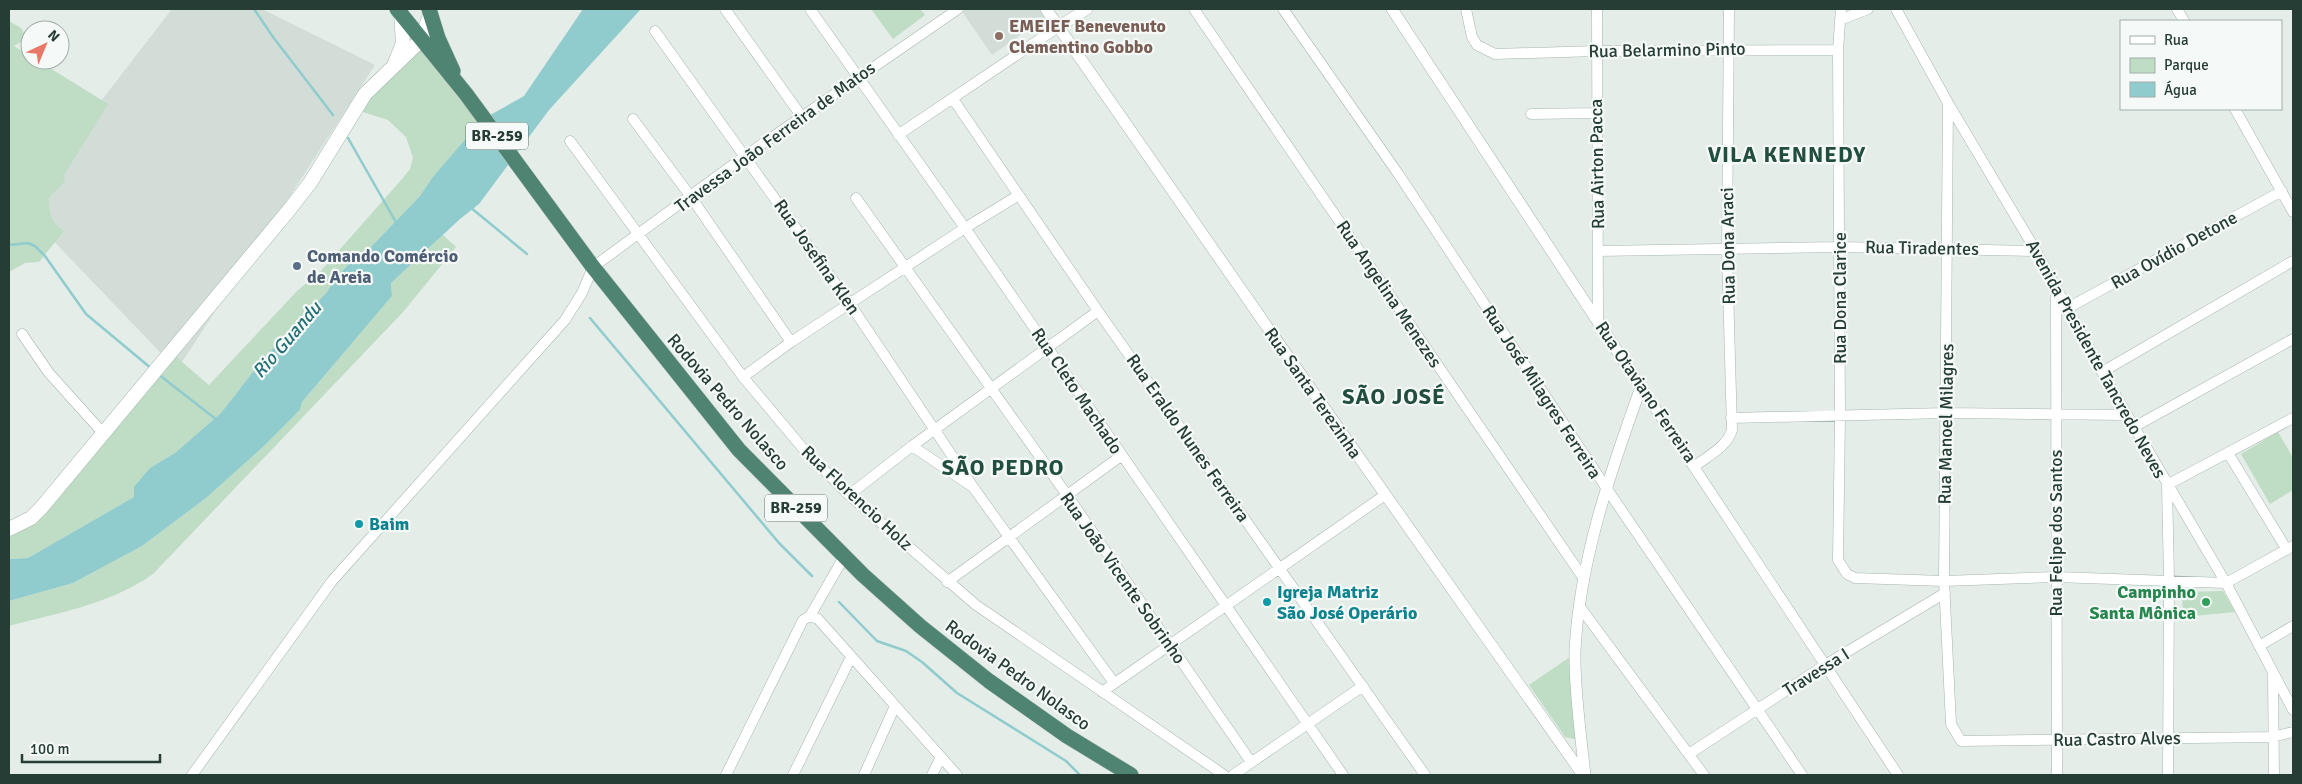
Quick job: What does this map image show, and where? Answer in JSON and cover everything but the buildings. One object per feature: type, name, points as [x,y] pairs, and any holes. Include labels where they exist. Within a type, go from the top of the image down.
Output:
[{"type":"highway","name":"Rodovia Pedro Nolasco","points":[[399,11],[468,96],[593,267],[739,450],[844,556],[920,626],[989,681],[1067,736],[1131,775]]},
{"type":"highway","name":"Rodovia Pedro Nolasco","points":[[430,12],[443,50],[468,96]]},
{"type":"main road","points":[[391,70],[399,57],[403,43],[399,11]]},
{"type":"main road","points":[[9,529],[31,518],[42,507],[289,210],[310,183],[360,102],[374,84],[421,40],[430,12]]},
{"type":"street","points":[[725,9],[802,117]]},
{"type":"street","name":"Rua Cleto Machado","points":[[810,9],[1048,348],[1343,775]]},
{"type":"street","name":"Travessa João Ferreira de Matos","points":[[593,267],[640,235],[745,156],[958,9]]},
{"type":"street","name":"Rua Santa Terezinha","points":[[1046,9],[1385,495],[1562,747],[1584,775]]},
{"type":"street","points":[[898,135],[1086,9]]},
{"type":"street","name":"Rua Angelina Menezes","points":[[1194,9],[1584,579]]},
{"type":"street","name":"Rua José Milagres Ferreira","points":[[1283,9],[1399,175],[1607,489],[1802,775]]},
{"type":"street","name":"Rua Otaviano Ferreira","points":[[1392,9],[1898,775]]},
{"type":"street","name":"Rua Belarmino Pinto","points":[[1466,9],[1467,20],[1477,45],[1495,54],[1728,49],[1838,50]]},
{"type":"street","name":"Rua Airton Pacca","points":[[1597,9],[1598,320]]},
{"type":"street","name":"Rua Dona Araci","points":[[1695,466],[1729,439],[1731,418],[1727,250],[1729,9]]},
{"type":"street","name":"Rua Dona Clarice","points":[[1840,9],[1838,50],[1840,247],[1838,560],[1847,574],[1856,578],[1944,581]]},
{"type":"street","points":[[1840,20],[1868,9]]},
{"type":"street","name":"Avenida Presidente Tancredo Neves","points":[[1896,9],[1948,103],[2036,251],[2066,309],[2126,415],[2226,583],[2292,707]]},
{"type":"street","points":[[2177,9],[2183,20]]},
{"type":"street","name":"Rua Josefina Klen","points":[[655,31],[850,304],[973,487],[1114,683]]},
{"type":"street","name":"Rua Eraldo Nunes Ferreira","points":[[953,99],[1098,311],[1425,775]]},
{"type":"street","name":"Rua Manoel Milagres","points":[[1948,103],[1947,413],[1944,594],[1951,724],[1961,741]]},
{"type":"street","points":[[2236,110],[2293,212]]},
{"type":"street","points":[[1531,114],[1596,112]]},
{"type":"street","points":[[633,119],[691,197],[791,342]]},
{"type":"street","name":"Rua Florencio Holz","points":[[570,141],[743,377],[806,452],[849,495],[947,582],[976,605],[1224,775]]},
{"type":"street","name":"Rua Ovídio Detone","points":[[2066,309],[2282,191]]},
{"type":"street","points":[[743,377],[791,342],[907,268],[964,228],[1019,195]]},
{"type":"street","name":"Rua João Vicente Sobrinho","points":[[856,198],[1067,495],[1251,762]]},
{"type":"street","name":"Rua Tiradentes","points":[[1598,251],[1840,247],[2036,251]]},
{"type":"street","points":[[2102,372],[2293,261]]},
{"type":"street","points":[[192,775],[332,581],[565,320],[582,293],[593,267]]},
{"type":"street","name":"Rua Felipe dos Santos","points":[[2056,290],[2057,775]]},
{"type":"street","points":[[849,495],[912,446],[992,390],[1098,311]]},
{"type":"street","points":[[22,334],[49,373],[103,433]]},
{"type":"street","points":[[2134,427],[2293,339]]},
{"type":"street","points":[[1584,775],[1575,652],[1584,579],[1607,489],[1641,387]]},
{"type":"street","points":[[1731,418],[1840,417],[1947,413],[2126,415]]},
{"type":"street","points":[[2168,775],[2169,579],[2167,485],[2293,418]]},
{"type":"street","points":[[912,446],[973,487]]},
{"type":"street","points":[[1944,581],[2056,577],[2169,579],[2226,583],[2290,548],[2228,453]]},
{"type":"street","points":[[947,582],[1121,456]]},
{"type":"street","points":[[1102,692],[1385,495]]},
{"type":"street","points":[[726,775],[803,620],[810,616],[844,556]]},
{"type":"street","name":"Travessa I","points":[[1689,754],[1825,665],[1944,594]]},
{"type":"street","points":[[1580,607],[1704,775]]},
{"type":"street","points":[[810,616],[818,619],[957,775]]},
{"type":"street","points":[[2259,646],[2293,626]]},
{"type":"street","points":[[793,775],[851,657]]},
{"type":"street","points":[[2273,674],[2272,737],[2274,775]]},
{"type":"street","points":[[1233,775],[1363,686]]},
{"type":"street","points":[[864,775],[895,706]]},
{"type":"street","name":"Rua Castro Alves","points":[[1961,741],[2272,737],[2293,732]]},
{"type":"street","points":[[1562,747],[1581,745]]},
{"type":"street","points":[[932,775],[941,757]]},
{"type":"shaded area","points":[[172,9],[262,9],[375,65],[177,370],[20,206]]},
{"type":"shaded area","name":"EMEIEF Benevenuto Clementino Gobbo","points":[[1040,9],[1046,17],[992,55],[961,10]]},
{"type":"green space","points":[[871,9],[920,9],[925,15],[893,39]]},
{"type":"green space","points":[[9,21],[20,27],[20,43],[14,46],[20,50],[20,70],[53,70],[108,104],[64,175],[65,181],[49,198],[52,217],[56,224],[64,231],[39,262],[25,263],[9,272]]},
{"type":"green space","points":[[420,46],[482,123],[432,178],[420,196],[368,250],[355,258],[336,277],[327,292],[263,359],[221,413],[175,453],[150,468],[134,497],[28,558],[9,559],[9,534],[175,356],[209,385],[297,291],[319,273],[402,179],[410,169],[413,158],[406,137],[388,120],[360,111],[365,102]]},
{"type":"green space","points":[[443,235],[456,247],[404,311],[153,574],[120,593],[102,600],[65,612],[9,626],[9,601],[73,583],[142,546],[206,498],[264,446],[300,410],[302,402],[392,296],[391,283]]},
{"type":"green space","points":[[2278,432],[2293,458],[2293,490],[2270,504],[2241,454]]},
{"type":"green space","name":"Campinho Santa Mônica","points":[[2223,591],[2235,612],[2183,617],[2182,592]]},
{"type":"green space","points":[[1570,657],[1578,740],[1565,737],[1529,685]]},
{"type":"water","name":"Rio Guandu","points":[[583,9],[641,9],[549,110],[479,204],[460,219],[391,283],[392,296],[302,402],[300,410],[264,446],[206,498],[142,546],[73,583],[9,601],[9,559],[28,558],[134,497],[134,487],[150,468],[175,453],[221,413],[263,359],[327,292],[336,277],[355,258],[368,250],[420,196],[432,178],[470,134],[492,114],[524,96]]},
{"type":"waterway","points":[[254,9],[333,115]]},
{"type":"waterway","points":[[348,138],[397,224]]},
{"type":"waterway","points":[[470,207],[527,254]]},
{"type":"waterway","points":[[9,245],[28,243],[35,246],[45,256],[86,314],[152,369]]},
{"type":"waterway","points":[[590,318],[779,543],[812,576]]},
{"type":"waterway","points":[[158,374],[217,420]]},
{"type":"waterway","points":[[839,602],[877,641],[906,651],[922,662],[957,693],[1066,761],[1080,775]]},
{"type":"place","name":"EMEIEF Benevenuto Clementino Gobbo","points":[[999,36]]},
{"type":"place","name":"Comando Comércio de Areia","points":[[297,266]]},
{"type":"place","name":"Baim","points":[[359,524]]},
{"type":"place","name":"Igreja Matriz São José Operário","points":[[1267,602]]},
{"type":"place","name":"Campinho Santa Mônica","points":[[2206,602]]},
{"type":"district","name":"VILA KENNEDY","points":[[1787,154]]},
{"type":"district","name":"SÃO JOSÉ","points":[[1394,396]]},
{"type":"district","name":"SÃO PEDRO","points":[[1003,467]]}]
